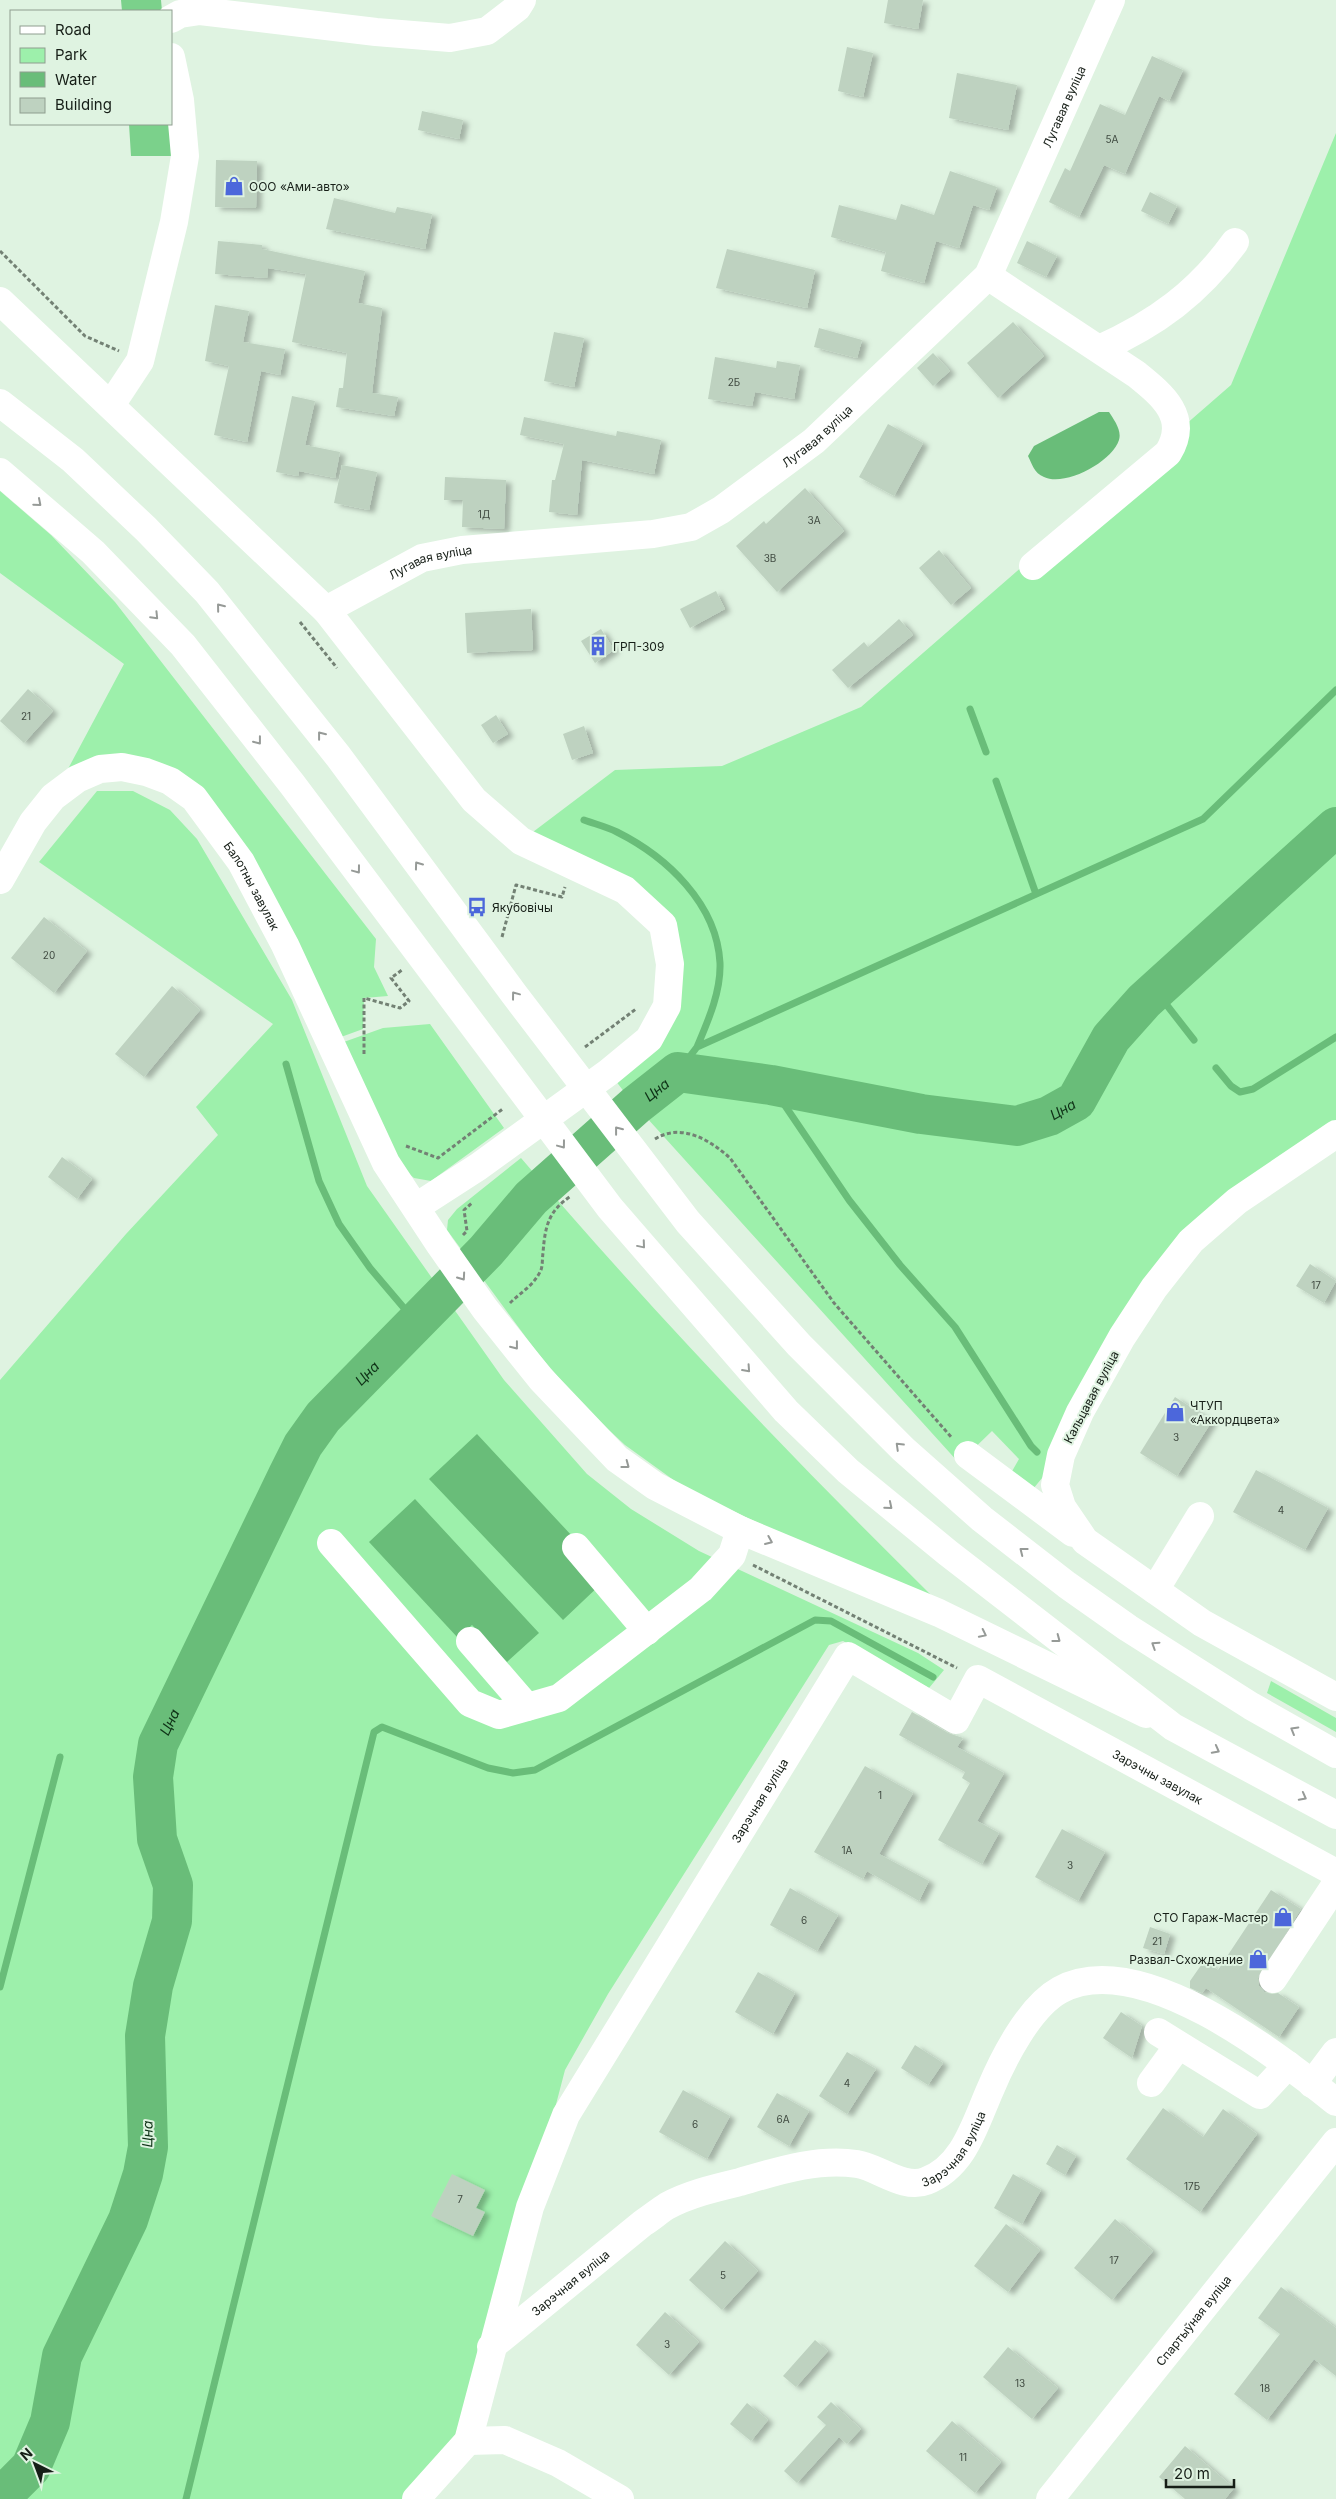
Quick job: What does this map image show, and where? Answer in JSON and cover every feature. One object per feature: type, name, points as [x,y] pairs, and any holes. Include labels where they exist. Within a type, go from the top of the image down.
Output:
[{"type":"main road","points":[[172,18],[180,14],[200,11],[376,32],[450,38],[487,31],[517,8],[522,0]]},
{"type":"main road","name":"Лугавая вуліца","points":[[326,610],[422,558],[462,550],[652,534],[691,527],[721,510],[814,441],[988,276],[1111,0]]},
{"type":"main road","points":[[112,405],[140,361],[174,222],[185,156],[180,100],[172,62]]},
{"type":"main road","points":[[1099,349],[1131,335],[1162,316],[1192,291],[1223,259],[1236,242]]},
{"type":"main road","points":[[988,276],[1136,374],[1161,396],[1174,416],[1176,440],[1168,452],[1033,566]]},
{"type":"main road","points":[[0,301],[112,405],[326,610],[474,800],[521,842],[625,890],[663,925],[670,964],[667,1006],[649,1039],[609,1072],[478,1167],[416,1207]]},
{"type":"main road","points":[[0,403],[73,460],[146,529],[207,592],[338,756],[544,1034],[688,1222],[799,1345],[903,1449],[982,1518],[1067,1585],[1128,1628],[1251,1706],[1336,1754]]},
{"type":"main road","points":[[0,472],[93,552],[183,645],[316,815],[501,1065],[610,1208],[779,1404],[848,1471],[1018,1610],[1173,1727],[1336,1815]]},
{"type":"main road","name":"Балотны завулак","points":[[0,880],[38,816],[52,798],[78,778],[100,770],[122,767],[146,772],[170,781],[194,798],[235,854],[258,891],[386,1162],[440,1245],[485,1308],[541,1379],[617,1458],[654,1486],[740,1530],[939,1613],[1173,1727]]},
{"type":"main road","name":"Кальцавая вуліца","points":[[1336,1134],[1237,1201],[1191,1241],[1154,1288],[1122,1337],[1080,1412],[1059,1462],[1055,1484],[1062,1507],[1085,1541],[1202,1623],[1336,1697]]},
{"type":"main road","points":[[968,1455],[1085,1541]]},
{"type":"main road","points":[[1156,1590],[1200,1516]]},
{"type":"main road","points":[[331,1543],[470,1703],[499,1715],[559,1698],[647,1631],[701,1589],[732,1554],[740,1530]]},
{"type":"main road","points":[[576,1547],[647,1631]]},
{"type":"main road","points":[[470,1641],[527,1707]]},
{"type":"main road","name":"Зарэчная вуліца","points":[[468,2441],[491,2347],[530,2207],[566,2115],[848,1656],[956,1720],[978,1679]]},
{"type":"main road","name":"Зарэчны завулак","points":[[978,1679],[1336,1873]]},
{"type":"main road","points":[[1273,1980],[1336,1884]]},
{"type":"main road","name":"Зарэчная вуліца","points":[[491,2347],[642,2223],[667,2206],[696,2194],[796,2166],[835,2162],[860,2164],[908,2182],[922,2182],[940,2175],[952,2165],[966,2146],[1002,2064],[1018,2037],[1046,2001],[1058,1991],[1071,1985],[1107,1980],[1158,1990],[1212,2016],[1263,2047],[1336,2102]]},
{"type":"main road","points":[[1152,2083],[1168,2039],[1254,2102],[1288,2065]]},
{"type":"main road","points":[[1312,2084],[1336,2052]]},
{"type":"main road","name":"Спартыўная вуліца","points":[[1050,2499],[1336,2142]]},
{"type":"main road","points":[[416,2499],[468,2441],[505,2440],[558,2463],[620,2499]]},
{"type":"path","points":[[0,251],[85,336],[140,361]]},
{"type":"path","points":[[500,945],[516,885],[562,897],[567,883]]},
{"type":"path","points":[[363,1029],[364,998],[400,1008],[409,1001],[391,978]]},
{"type":"green space","points":[[1336,133],[1336,1134],[1191,1241],[1061,1455],[1033,1489],[1011,1473],[1019,1459],[992,1431],[959,1463],[628,1097],[609,1072],[667,1006],[663,925],[521,841],[615,770],[722,766],[861,707],[1231,385]]},
{"type":"green space","points":[[0,491],[51,535],[115,602],[376,939],[374,967],[388,996],[364,998],[363,1029],[330,1041],[212,821],[122,767],[53,797],[124,664],[0,573]]},
{"type":"green space","points":[[97,791],[133,791],[170,810],[197,839],[292,1000],[367,1186],[504,1380],[587,1474],[631,1509],[699,1551],[918,1653],[944,1670],[929,1688],[843,1641],[829,1645],[608,1994],[565,2070],[468,2441],[416,2499],[0,2499],[0,1380],[126,1234],[218,1135],[196,1107],[273,1024],[39,862]]},
{"type":"green space","points":[[430,1024],[504,1128],[431,1181],[414,1178],[397,1164],[341,1043],[383,1028]]},
{"type":"green space","points":[[521,1158],[670,1326],[825,1489],[931,1595],[923,1600],[686,1489],[625,1445],[582,1405],[536,1351],[447,1230],[448,1220],[457,1209]]},
{"type":"green space","points":[[1271,1681],[1336,1718],[1336,1732],[1267,1693]]},
{"type":"shaded area","points":[[121,0],[161,0],[162,10],[122,10]]},
{"type":"shaded area","points":[[129,125],[171,125],[185,156],[131,156]]},
{"type":"water","points":[[1099,412],[1109,412],[1117,425],[1120,436],[1115,448],[1107,456],[1087,471],[1064,479],[1044,477],[1038,473],[1028,456],[1034,446]]},
{"type":"water","points":[[477,1434],[573,1537],[602,1583],[563,1620],[429,1479]]},
{"type":"water","points":[[415,1499],[539,1633],[507,1662],[472,1625],[458,1638],[369,1542]]},
{"type":"building","points":[[888,0],[923,0],[918,29],[884,23]]},
{"type":"building","points":[[847,47],[873,53],[863,97],[838,91]]},
{"type":"building","points":[[1152,56],[1183,70],[1169,101],[1159,96],[1125,174],[1104,165],[1079,217],[1049,202],[1065,168],[1070,171],[1100,104],[1125,115]]},
{"type":"building","points":[[957,73],[1017,85],[1008,130],[949,118]]},
{"type":"building","points":[[422,111],[463,120],[459,139],[418,130]]},
{"type":"building","points":[[216,160],[257,161],[256,208],[215,207]]},
{"type":"building","points":[[950,171],[997,187],[989,210],[973,205],[959,248],[936,241],[924,283],[881,271],[886,252],[831,237],[839,205],[896,220],[901,204],[934,215]]},
{"type":"building","points":[[1150,192],[1177,206],[1168,224],[1141,211]]},
{"type":"building","points":[[334,198],[395,213],[397,207],[432,214],[425,249],[326,229]]},
{"type":"building","points":[[218,241],[262,245],[262,249],[365,271],[358,303],[382,308],[372,393],[398,397],[394,416],[336,407],[339,388],[343,388],[347,353],[292,342],[306,274],[268,268],[267,278],[215,274]]},
{"type":"building","points":[[1027,241],[1057,256],[1046,277],[1017,263]]},
{"type":"building","points":[[727,249],[815,270],[807,308],[716,288]]},
{"type":"building","points":[[215,305],[249,311],[243,342],[285,349],[280,375],[261,371],[247,442],[214,435],[229,366],[205,361]]},
{"type":"building","points":[[1013,322],[1044,356],[998,398],[967,363]]},
{"type":"building","points":[[819,328],[862,340],[857,358],[814,347]]},
{"type":"building","points":[[554,332],[584,338],[574,387],[544,381]]},
{"type":"building","points":[[933,353],[950,371],[933,386],[917,368]]},
{"type":"building","points":[[715,357],[776,368],[777,361],[800,365],[794,399],[755,392],[752,406],[708,399]]},
{"type":"building","points":[[292,396],[315,401],[305,445],[340,452],[335,478],[299,471],[298,476],[276,472]]},
{"type":"building","points":[[524,417],[616,436],[617,431],[661,440],[654,474],[582,460],[577,515],[549,512],[552,480],[555,480],[564,444],[520,435]]},
{"type":"building","points":[[888,424],[923,443],[894,496],[859,477]]},
{"type":"building","points":[[342,465],[377,472],[369,510],[334,503]]},
{"type":"building","points":[[445,477],[506,480],[504,529],[462,527],[463,500],[444,500]]},
{"type":"building","points":[[805,488],[844,531],[777,592],[736,546],[764,521],[766,524]]},
{"type":"building","points":[[939,550],[971,588],[951,605],[919,568]]},
{"type":"building","points":[[716,591],[725,609],[690,628],[680,609]]},
{"type":"building","points":[[531,609],[533,650],[467,653],[465,613]]},
{"type":"building","points":[[899,619],[913,635],[848,688],[832,670],[864,642],[868,647]]},
{"type":"building","name":"ГРП-309","points":[[601,629],[614,650],[595,663],[581,641]]},
{"type":"building","points":[[28,689],[53,711],[24,743],[0,721]]},
{"type":"building","points":[[496,715],[508,734],[493,743],[481,725]]},
{"type":"building","points":[[584,726],[593,753],[572,760],[563,734]]},
{"type":"building","points":[[44,917],[87,951],[54,993],[11,958]]},
{"type":"building","points":[[172,986],[200,1010],[144,1077],[115,1054]]},
{"type":"building","points":[[62,1157],[92,1179],[77,1199],[48,1177]]},
{"type":"building","points":[[1310,1264],[1336,1281],[1324,1303],[1296,1286]]},
{"type":"building","points":[[1175,1397],[1212,1421],[1177,1476],[1140,1453]]},
{"type":"building","points":[[1256,1470],[1328,1508],[1305,1550],[1233,1512]]},
{"type":"building","points":[[912,1712],[948,1733],[963,1738],[957,1747],[1004,1773],[977,1821],[999,1833],[982,1864],[938,1840],[970,1783],[962,1778],[965,1772],[899,1735]]},
{"type":"building","points":[[865,1766],[913,1793],[879,1854],[929,1881],[919,1901],[867,1871],[863,1879],[814,1852]]},
{"type":"building","points":[[1062,1829],[1105,1852],[1078,1901],[1035,1877]]},
{"type":"building","points":[[790,1888],[838,1915],[817,1951],[770,1925]]},
{"type":"building","points":[[1271,1890],[1301,1909],[1258,1978],[1259,1986],[1264,1992],[1278,1993],[1299,2007],[1279,2037],[1206,1988],[1202,1993],[1190,1988],[1190,1981],[1204,1961],[1218,1970]]},
{"type":"building","points":[[1150,1927],[1170,1934],[1164,1954],[1143,1948]]},
{"type":"building","points":[[758,1972],[795,1993],[773,2034],[735,2012]]},
{"type":"building","points":[[1121,2012],[1142,2026],[1132,2058],[1103,2038]]},
{"type":"building","points":[[915,2045],[943,2063],[928,2085],[901,2068]]},
{"type":"building","points":[[847,2052],[876,2069],[847,2114],[819,2096]]},
{"type":"building","points":[[683,2090],[730,2116],[707,2159],[659,2132]]},
{"type":"building","points":[[777,2093],[809,2111],[789,2146],[757,2127]]},
{"type":"building","points":[[1163,2108],[1203,2137],[1223,2109],[1257,2134],[1200,2212],[1126,2159]]},
{"type":"building","points":[[1057,2145],[1076,2156],[1065,2175],[1046,2164]]},
{"type":"building","points":[[452,2174],[485,2190],[476,2208],[485,2212],[473,2236],[431,2216]]},
{"type":"building","points":[[1013,2174],[1041,2190],[1022,2224],[994,2208]]},
{"type":"building","points":[[1115,2219],[1153,2251],[1112,2300],[1074,2268]]},
{"type":"building","points":[[1006,2224],[1040,2250],[1008,2292],[974,2266]]},
{"type":"building","points":[[725,2241],[758,2271],[722,2310],[689,2280]]},
{"type":"building","points":[[1281,2287],[1336,2328],[1336,2376],[1314,2359],[1267,2420],[1234,2394],[1280,2334],[1258,2318]]},
{"type":"building","points":[[665,2312],[699,2342],[669,2375],[636,2345]]},
{"type":"building","points":[[815,2340],[828,2351],[796,2387],[783,2376]]},
{"type":"building","points":[[1008,2347],[1058,2388],[1032,2419],[983,2377]]},
{"type":"building","points":[[831,2402],[861,2429],[847,2444],[839,2437],[797,2483],[784,2471],[826,2425],[817,2417]]},
{"type":"building","points":[[747,2403],[768,2420],[751,2441],[730,2424]]},
{"type":"building","points":[[952,2421],[1001,2462],[975,2493],[926,2451]]},
{"type":"building","points":[[1185,2446],[1234,2488],[1225,2499],[1185,2499],[1159,2477]]},
{"type":"waterway","points":[[678,1072],[697,1047],[1203,819],[1336,690]]},
{"type":"waterway","points":[[970,709],[986,752]]},
{"type":"waterway","points":[[996,781],[1036,894]]},
{"type":"waterway","points":[[584,820],[617,832],[636,842],[654,855],[686,885],[710,921],[717,941],[720,974],[713,1006],[697,1047]]},
{"type":"waterway","name":"Цна","points":[[0,2493],[13,2485],[31,2467],[50,2422],[62,2356],[128,2220],[143,2174],[148,2147],[145,2036],[153,1986],[172,1921],[173,1885],[157,1839],[153,1777],[158,1744],[303,1445],[323,1417],[486,1251],[531,1198],[636,1105],[678,1072],[771,1085],[921,1114],[1017,1126],[1049,1116],[1076,1101],[1111,1038],[1144,1001],[1336,827]]},
{"type":"waterway","points":[[1155,990],[1194,1040]]},
{"type":"waterway","points":[[1216,1068],[1231,1086],[1240,1092],[1253,1089],[1336,1037]]},
{"type":"waterway","points":[[286,1064],[319,1181],[339,1224],[370,1268],[415,1321]]},
{"type":"waterway","points":[[771,1085],[849,1200],[900,1265],[955,1327],[1031,1446],[1037,1452]]},
{"type":"waterway","points":[[186,2499],[374,1732],[382,1727],[488,1768],[513,1773],[535,1770],[815,1620],[831,1621],[933,1677]]},
{"type":"waterway","points":[[0,1987],[60,1757]]},
{"type":"place","name":"ООО «Ами-авто»","points":[[234,186]]},
{"type":"place","name":"ГРП-309","points":[[598,646]]},
{"type":"place","name":"Якубовічы","points":[[477,907]]},
{"type":"place","name":"ЧТУП «Аккордцвета»","points":[[1175,1412]]},
{"type":"place","name":"СТО Гараж-Мастер","points":[[1283,1917]]},
{"type":"place","name":"Развал-Схождение","points":[[1258,1959]]}]
